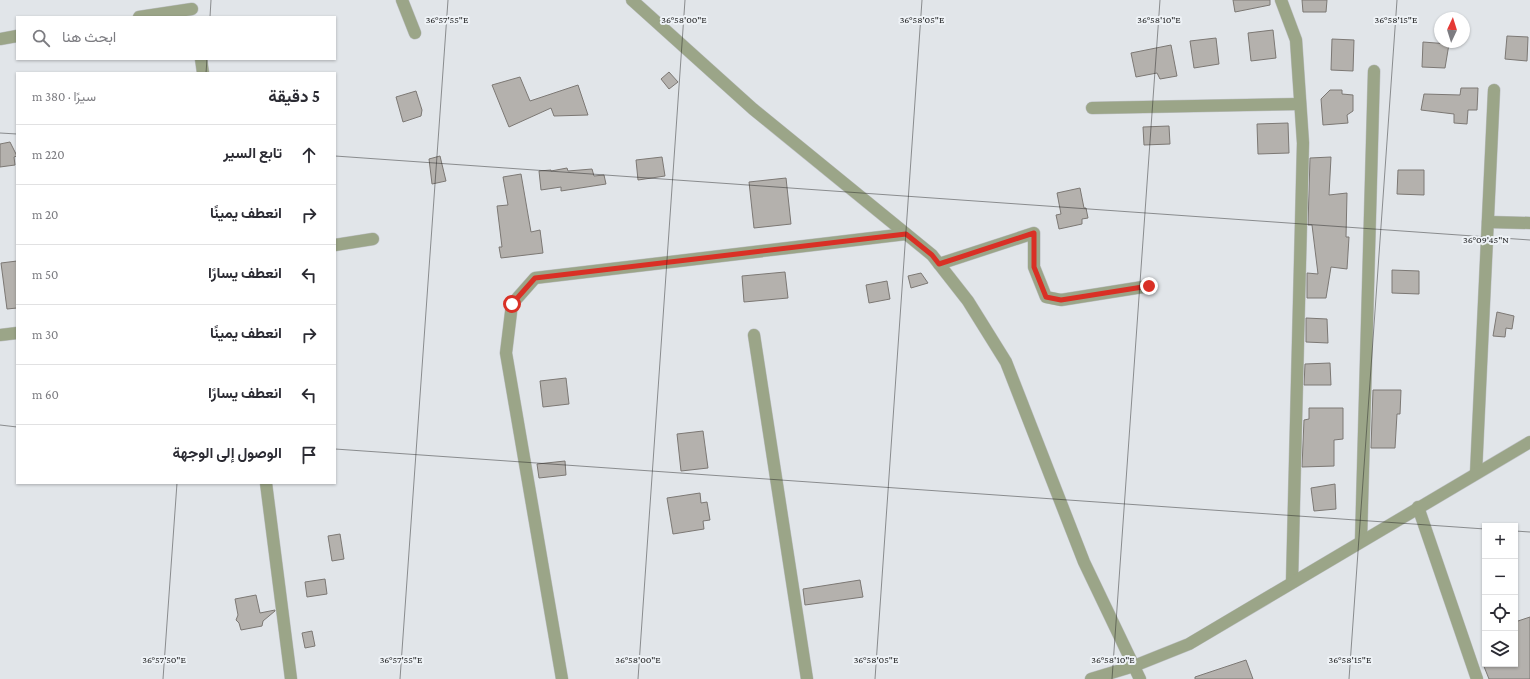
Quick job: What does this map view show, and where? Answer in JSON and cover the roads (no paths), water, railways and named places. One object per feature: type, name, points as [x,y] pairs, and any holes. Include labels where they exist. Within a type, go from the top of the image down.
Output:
[{"type":"street","points":[[402,0],[416,33]]},
{"type":"street","points":[[632,0],[753,109],[932,255],[968,301],[1006,362],[1084,562],[1140,679]]},
{"type":"street","points":[[1281,0],[1296,40],[1303,143],[1292,582]]},
{"type":"street","points":[[146,16],[192,9]]},
{"type":"street","points":[[0,39],[16,36]]},
{"type":"street","points":[[201,60],[204,72]]},
{"type":"street","points":[[1361,542],[1374,71]]},
{"type":"street","points":[[1476,473],[1494,90]]},
{"type":"street","points":[[1092,108],[1300,104]]},
{"type":"street","points":[[1488,222],[1530,223]]},
{"type":"street","points":[[939,264],[1034,233],[1034,267],[1046,297],[1061,300],[1149,286]]},
{"type":"street","points":[[562,679],[506,354],[512,304],[535,278],[906,234]]},
{"type":"street","points":[[336,245],[373,239]]},
{"type":"street","points":[[0,335],[16,333]]},
{"type":"street","points":[[754,335],[807,679]]},
{"type":"street","points":[[1091,679],[1134,666],[1189,644],[1530,442]]},
{"type":"street","points":[[266,484],[291,679]]},
{"type":"street","points":[[1418,507],[1477,679]]}]
